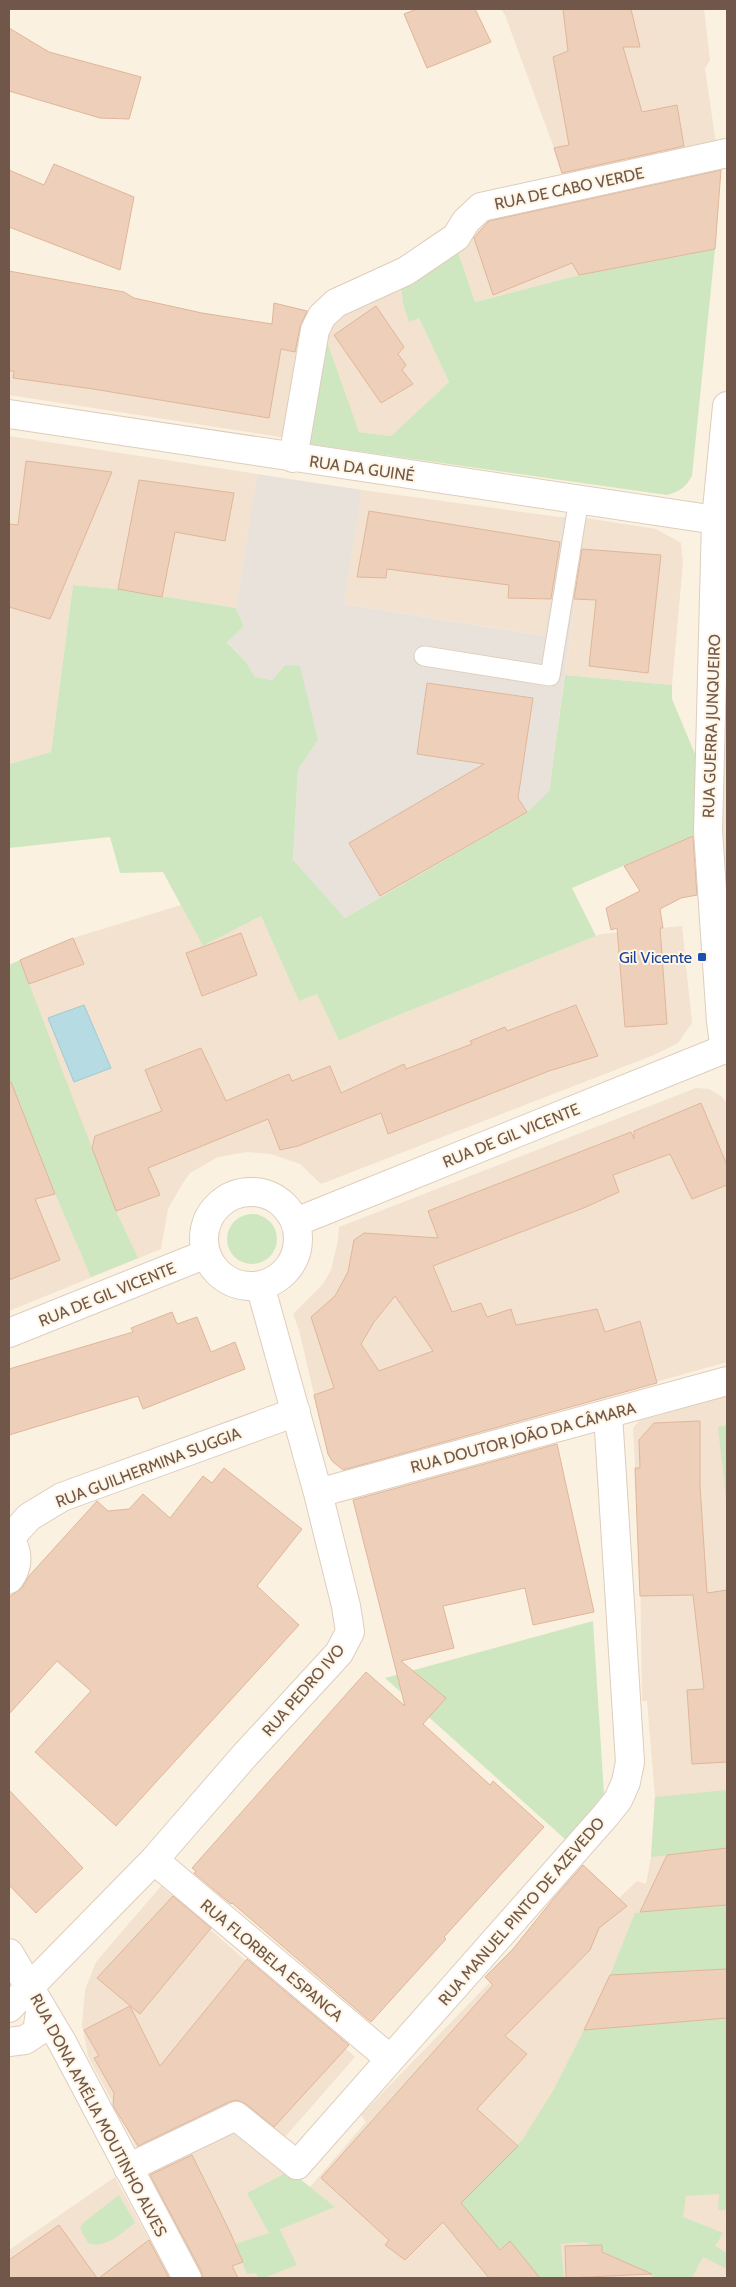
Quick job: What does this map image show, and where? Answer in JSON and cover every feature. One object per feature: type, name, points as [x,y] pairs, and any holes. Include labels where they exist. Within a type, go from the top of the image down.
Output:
[{"type":"street","name":"RUA DE CABO VERDE","points":[[293,458],[315,330],[322,316],[336,304],[406,271],[456,238],[466,221],[480,207],[727,153]]},
{"type":"street","name":"RUA GUERRA JUNQUEIRO","points":[[727,406],[716,520],[708,831],[722,1036],[727,1047]]},
{"type":"street","name":"RUA DA GUINÉ","points":[[9,414],[716,520]]},
{"type":"street","name":"RUA DE GIL VICENTE","points":[[296,1222],[727,1047]]},
{"type":"street","points":[[264,1193],[278,1200],[296,1222],[298,1242],[293,1262],[279,1277],[260,1285],[246,1286],[234,1283],[221,1276],[212,1266],[206,1254],[204,1239],[209,1218],[222,1201],[235,1194],[264,1193]]},
{"type":"street","name":"RUA DE GIL VICENTE","points":[[9,1333],[206,1254]]},
{"type":"street","name":"RUA PEDRO IVO","points":[[9,2008],[36,1997],[246,1754],[339,1653],[346,1643],[350,1632],[346,1606],[318,1493],[260,1285]]},
{"type":"street","name":"RUA DOUTOR JOÃO DA CÂMARA","points":[[318,1493],[727,1381]]},
{"type":"street","name":"RUA GUILHERMINA SUGGIA","points":[[9,1579],[16,1564],[17,1555],[9,1539],[29,1517],[62,1497],[296,1412]]},
{"type":"street","name":"RUA MANUEL PINTO DE AZEVEDO","points":[[128,2168],[236,2116],[297,2165],[618,1800],[626,1782],[630,1762],[608,1414]]},
{"type":"street","name":"RUA FLORBELA ESPANCA","points":[[154,1860],[390,2059]]},
{"type":"street","name":"RUA DONA AMÉLIA MOUTINHO ALVES","points":[[9,1954],[36,1997],[187,2278]]},
{"type":"street","points":[[9,2042],[26,2040],[36,2032],[36,1997]]},
{"type":"lane","points":[[424,656],[550,676],[579,499]]},
{"type":"shaded area","points":[[501,9],[704,9],[710,60],[705,69],[717,150],[563,180],[554,148],[505,15]]},
{"type":"shaded area","points":[[574,197],[558,213],[579,275],[475,302],[456,246],[491,215]]},
{"type":"shaded area","points":[[9,272],[202,313],[258,322],[272,323],[274,303],[308,311],[299,352],[287,438],[9,395]]},
{"type":"shaded area","points":[[401,285],[409,321],[419,318],[449,382],[391,436],[359,432],[326,338],[330,328],[342,313]]},
{"type":"shaded area","points":[[9,436],[257,474],[236,608],[118,589],[73,585],[51,752],[9,764]]},
{"type":"shaded area","points":[[257,474],[362,490],[344,604],[545,636],[562,528],[562,520],[559,517],[586,518],[549,791],[527,812],[345,918],[293,861],[298,770],[318,740],[285,665],[272,680],[255,677],[246,662],[227,641],[244,626],[236,608]]},
{"type":"shaded area","points":[[362,490],[559,517],[562,520],[562,528],[546,636],[344,604]]},
{"type":"shaded area","points":[[586,518],[656,529],[681,543],[683,562],[672,685],[565,675]]},
{"type":"shaded area","points":[[727,669],[727,901],[717,831],[723,705],[726,697]]},
{"type":"shaded area","points":[[181,905],[203,946],[261,916],[299,1000],[317,994],[339,1041],[379,1023],[601,934],[682,926],[692,1023],[678,1043],[654,1055],[321,1184],[300,1164],[271,1154],[247,1152],[218,1157],[190,1173],[181,1186],[168,1209],[161,1249],[9,1311],[9,965],[73,938]]},
{"type":"shaded area","points":[[696,1088],[709,1089],[721,1096],[727,1103],[727,1362],[348,1469],[339,1467],[332,1461],[328,1454],[299,1330],[293,1314],[323,1284],[331,1270],[339,1227]]},
{"type":"shaded area","points":[[727,1396],[727,2278],[200,2278],[148,2171],[231,2124],[310,2187],[366,2122],[361,2115],[490,1982],[558,1893],[583,1865],[619,1898],[637,1881],[646,1884],[651,1857],[655,1797],[647,1701],[642,1701],[640,1562],[633,1428],[639,1421]]},
{"type":"shaded area","points":[[161,1886],[355,2057],[284,2138],[238,2103],[140,2154],[88,2056],[82,2025],[85,1990],[96,1962]]},
{"type":"shaded area","points":[[115,2177],[170,2278],[9,2278],[9,2250]]},
{"type":"green space","points":[[456,246],[475,302],[579,275],[715,249],[692,476],[685,486],[679,491],[667,495],[308,444],[326,338],[359,432],[391,436],[449,382],[419,318],[409,322],[403,303],[401,285]]},
{"type":"green space","points":[[73,585],[118,589],[236,608],[244,626],[227,642],[246,662],[255,677],[272,680],[285,665],[300,666],[318,740],[298,770],[293,860],[345,918],[527,812],[549,791],[565,675],[672,685],[672,699],[700,766],[697,834],[572,888],[596,936],[379,1023],[339,1041],[317,994],[299,1001],[261,916],[203,946],[163,872],[120,873],[110,837],[9,848],[9,764],[51,752]]},
{"type":"green space","points":[[20,960],[116,1211],[138,1258],[91,1277],[39,1156],[9,1079],[9,965]]},
{"type":"green space","points":[[252,1214],[266,1218],[273,1225],[277,1239],[273,1253],[266,1260],[252,1264],[238,1260],[231,1253],[227,1239],[231,1225],[238,1218]]},
{"type":"green space","points":[[727,1425],[727,1506],[718,1427]]},
{"type":"green space","points":[[593,1621],[604,1794],[566,1840],[385,1678]]},
{"type":"green space","points":[[727,1790],[727,1848],[651,1857],[655,1797]]},
{"type":"green space","points":[[727,1905],[727,1969],[610,1975],[635,1913]]},
{"type":"green space","points":[[727,2018],[727,2210],[718,2210],[719,2194],[686,2196],[683,2217],[723,2233],[715,2246],[727,2253],[727,2269],[703,2257],[692,2278],[656,2278],[584,2242],[561,2244],[564,2278],[532,2278],[534,2276],[511,2247],[492,2249],[460,2204],[523,2139],[554,2089],[584,2030]]},
{"type":"green space","points":[[290,2171],[335,2207],[278,2230],[280,2230],[297,2265],[264,2278],[258,2278],[256,2273],[247,2274],[235,2244],[269,2233],[247,2193]]},
{"type":"green space","points":[[119,2195],[135,2223],[107,2242],[94,2245],[88,2243],[80,2228],[84,2222]]},
{"type":"water","points":[[84,1005],[111,1068],[74,1082],[48,1018]]},
{"type":"building","points":[[417,9],[475,9],[491,42],[427,68],[404,14]]},
{"type":"building","points":[[563,9],[631,9],[640,47],[623,47],[642,112],[677,105],[684,146],[562,173],[554,148],[569,145],[553,57],[568,51]]},
{"type":"building","points":[[9,28],[49,52],[141,77],[129,119],[100,118],[9,91]]},
{"type":"building","points":[[54,164],[134,197],[120,270],[9,227],[9,170],[44,185]]},
{"type":"building","points":[[721,170],[715,249],[579,275],[572,263],[493,295],[474,238],[489,221]]},
{"type":"building","points":[[9,271],[124,292],[134,298],[202,313],[272,324],[274,303],[307,311],[300,327],[295,352],[281,349],[269,418],[13,378],[14,371],[9,371]]},
{"type":"building","points":[[376,306],[404,347],[398,354],[406,365],[402,370],[413,384],[381,403],[334,335]]},
{"type":"building","points":[[26,461],[112,472],[50,619],[9,607],[9,524],[18,525]]},
{"type":"building","points":[[139,480],[234,493],[225,541],[175,532],[162,597],[118,589]]},
{"type":"building","points":[[369,511],[560,542],[551,599],[508,598],[509,585],[387,569],[386,578],[357,577]]},
{"type":"building","points":[[582,549],[661,555],[648,673],[589,666],[596,600],[574,599]]},
{"type":"building","points":[[427,683],[533,698],[518,798],[527,812],[380,896],[349,843],[484,764],[417,754]]},
{"type":"building","points":[[693,836],[697,895],[681,898],[660,909],[663,928],[660,928],[667,1024],[625,1027],[617,928],[611,930],[606,908],[640,891],[624,866]]},
{"type":"building","points":[[241,933],[257,975],[202,996],[186,953]]},
{"type":"building","points":[[73,938],[84,964],[29,984],[20,960]]},
{"type":"building","points":[[576,1005],[598,1056],[549,1071],[388,1134],[381,1113],[298,1146],[280,1150],[268,1119],[148,1168],[160,1195],[116,1211],[92,1148],[95,1136],[162,1111],[145,1070],[201,1048],[226,1101],[289,1074],[292,1081],[330,1066],[341,1093],[404,1064],[406,1069],[472,1044],[470,1041],[505,1027],[507,1031]]},
{"type":"building","points":[[11,1082],[55,1194],[35,1199],[60,1260],[9,1280],[9,1083]]},
{"type":"building","points":[[701,1103],[727,1165],[727,1185],[692,1199],[670,1154],[613,1175],[619,1192],[586,1207],[433,1266],[452,1312],[481,1303],[487,1317],[511,1309],[516,1325],[597,1309],[605,1332],[640,1321],[657,1383],[343,1470],[332,1461],[328,1454],[314,1395],[334,1388],[311,1317],[335,1296],[348,1272],[354,1240],[364,1233],[438,1238],[428,1211],[631,1132],[634,1139],[634,1131]],"holes":[[[395,1296],[433,1351],[379,1371],[361,1344],[374,1322]]]},
{"type":"building","points":[[172,1312],[177,1324],[197,1317],[211,1352],[235,1342],[245,1369],[143,1409],[138,1396],[9,1435],[9,1369],[133,1332],[131,1328]]},
{"type":"building","points":[[700,1421],[700,1486],[707,1593],[727,1590],[727,1762],[692,1764],[687,1690],[704,1689],[693,1595],[640,1596],[635,1468],[640,1468],[639,1440],[654,1423]]},
{"type":"building","points":[[557,1444],[594,1612],[533,1625],[525,1588],[443,1606],[454,1648],[401,1661],[446,1698],[423,1724],[490,1785],[493,1781],[544,1827],[444,1937],[446,1939],[371,2022],[232,1903],[194,1873],[196,1871],[192,1868],[366,1672],[405,1706],[353,1500]]},
{"type":"building","points":[[224,1468],[302,1529],[257,1586],[299,1625],[116,1826],[35,1752],[91,1691],[57,1661],[9,1714],[9,1597],[22,1588],[29,1576],[97,1501],[108,1511],[129,1509],[143,1494],[170,1518],[203,1476],[212,1483]]},
{"type":"building","points":[[9,1790],[83,1868],[36,1913],[9,1885]]},
{"type":"building","points":[[727,1848],[727,1905],[640,1912],[667,1855]]},
{"type":"building","points":[[583,1865],[627,1906],[599,1928],[590,1950],[505,2036],[527,2054],[477,2109],[518,2146],[461,2203],[500,2250],[510,2241],[540,2278],[489,2278],[443,2222],[405,2260],[385,2245],[389,2240],[321,2178],[493,1985],[485,1977],[513,1949]]},
{"type":"building","points":[[173,1896],[211,1928],[140,2014],[97,1978]]},
{"type":"building","points":[[247,1959],[349,2045],[274,2127],[246,2104],[237,2100],[229,2102],[138,2146],[113,2106],[114,2093],[94,2058],[99,2056],[84,2030],[130,2006],[160,2066]]},
{"type":"building","points":[[727,1969],[727,2018],[584,2030],[610,1975]]},
{"type":"building","points":[[192,2155],[243,2262],[232,2266],[238,2278],[203,2278],[150,2175]]},
{"type":"building","points":[[59,2225],[97,2278],[9,2278],[9,2260]]},
{"type":"building","points":[[149,2240],[169,2278],[99,2278]]},
{"type":"building","points":[[602,2245],[602,2252],[652,2274],[566,2278],[565,2246]]},
{"type":"place","name":"Gil Vicente","points":[[702,957]]}]
